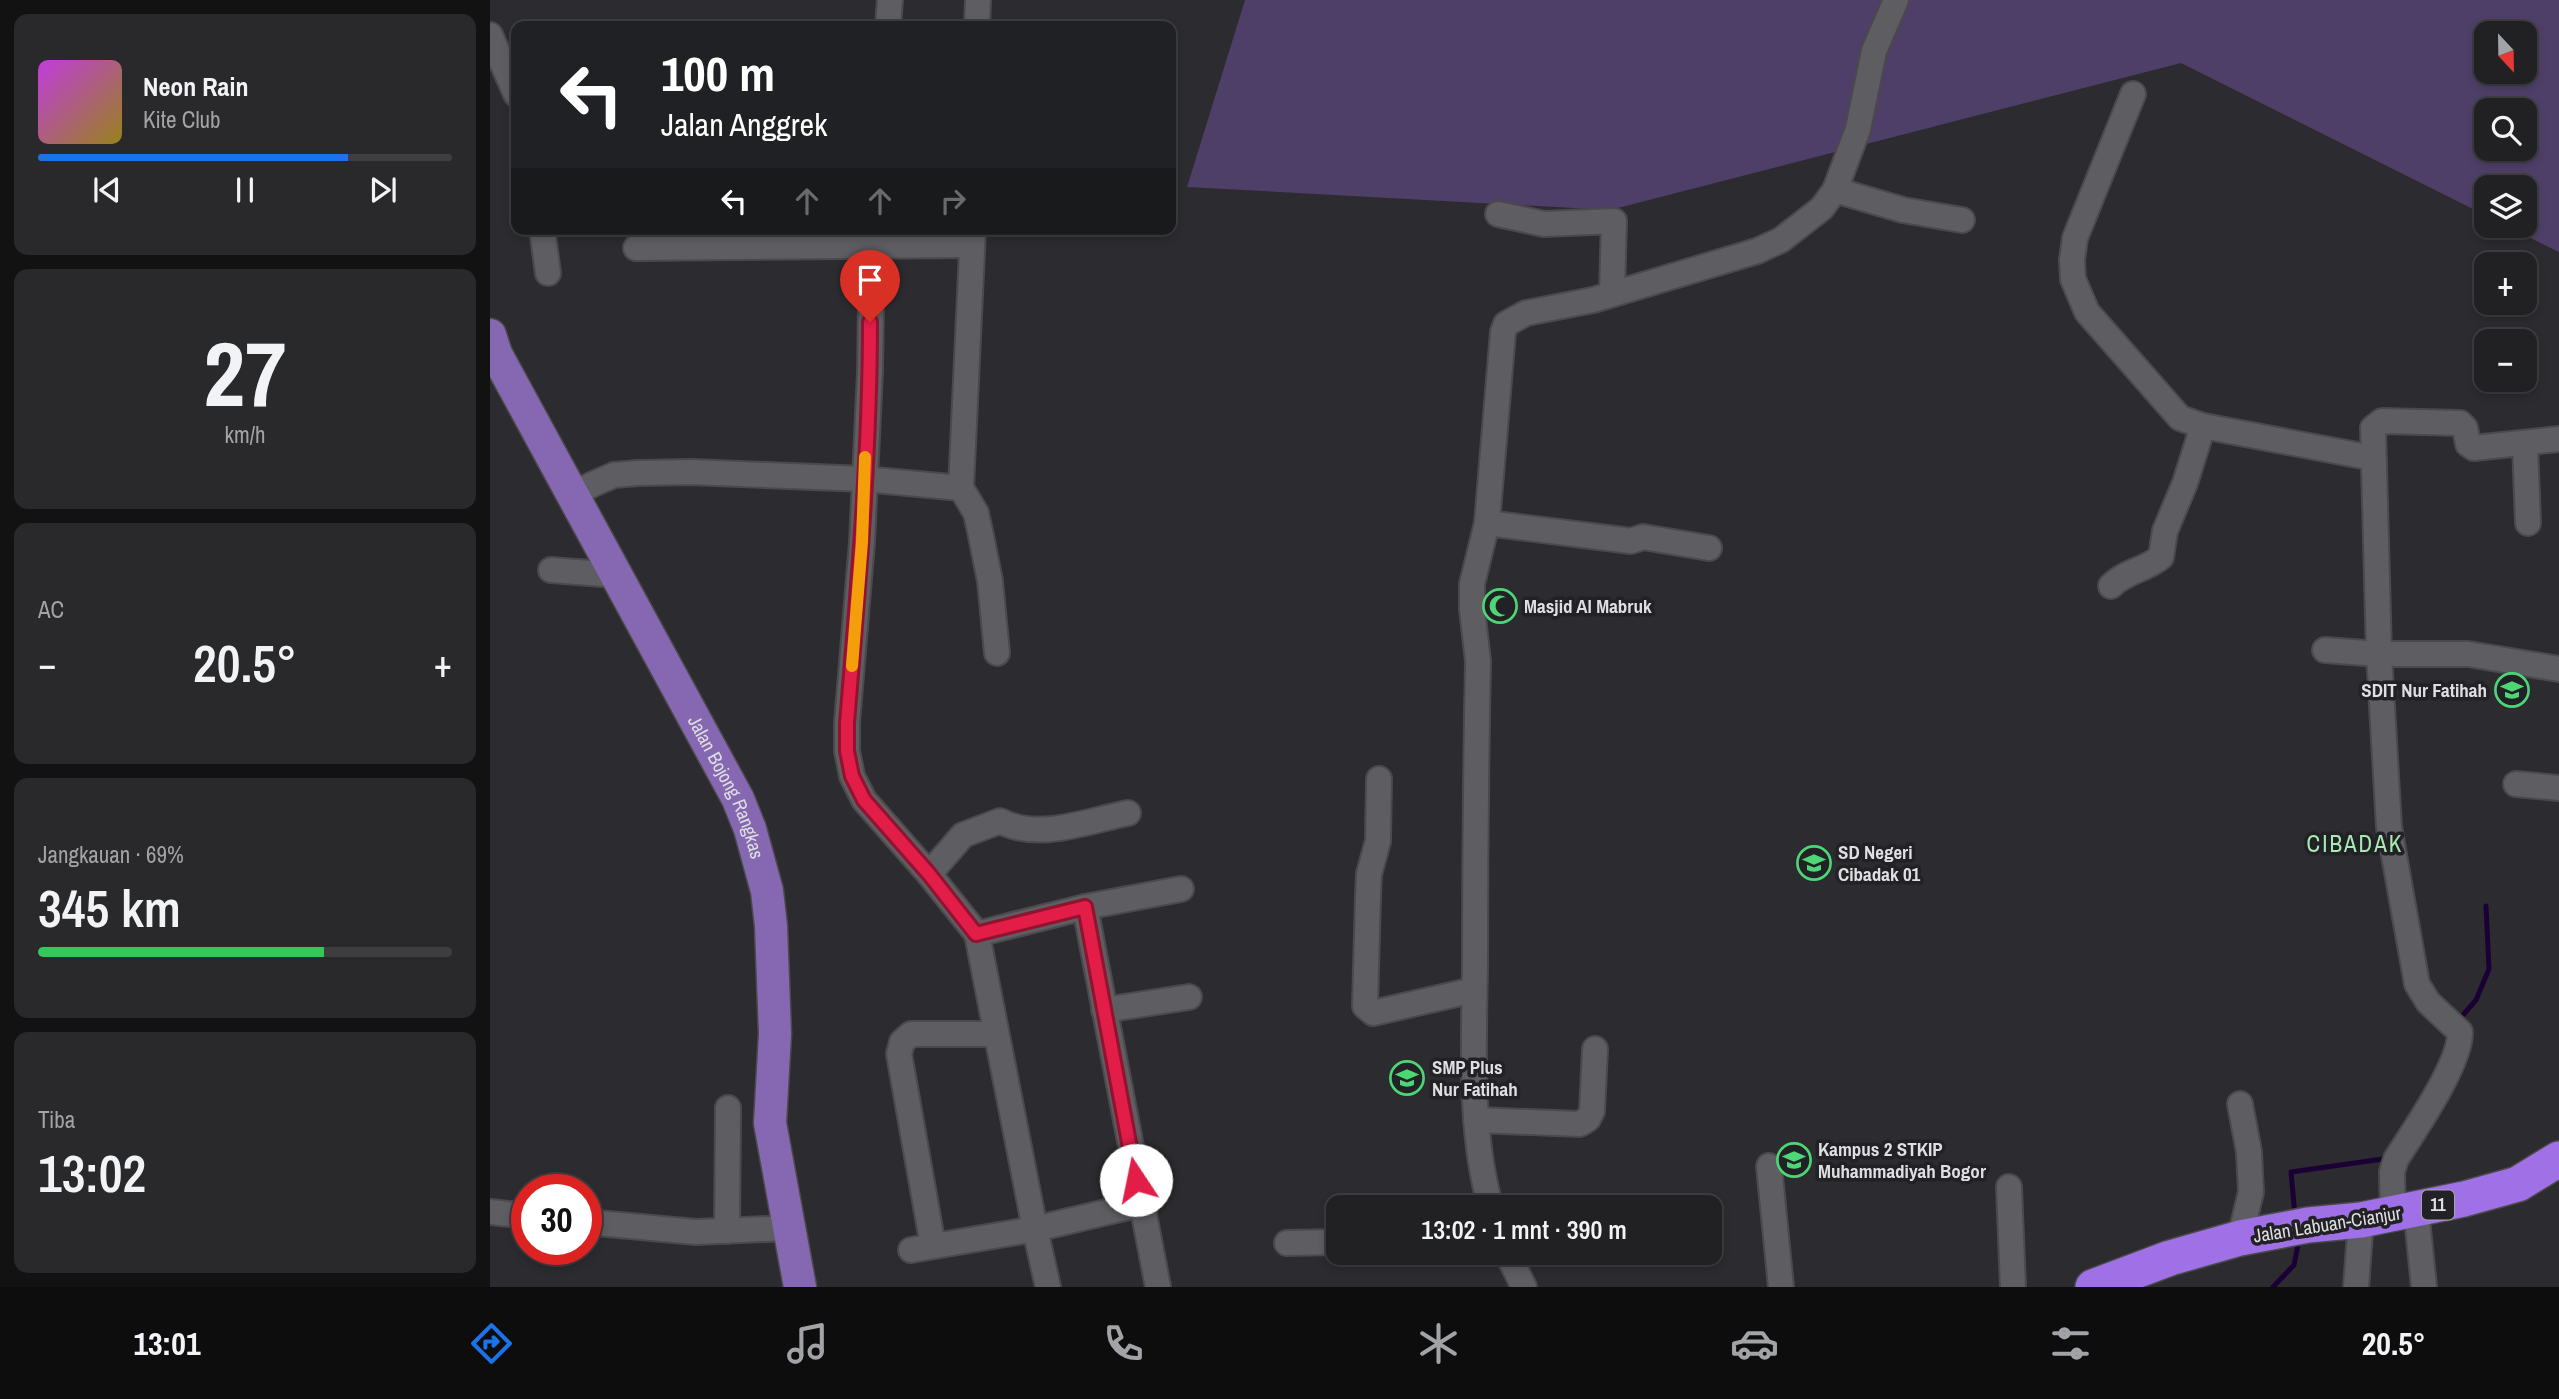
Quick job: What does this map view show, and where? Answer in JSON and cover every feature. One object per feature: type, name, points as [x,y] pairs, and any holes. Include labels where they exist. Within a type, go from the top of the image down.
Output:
[{"type":"highway","name":"Jalan Labuan-Cianjur","points":[[2103,1285],[2170,1258],[2240,1238],[2390,1214],[2518,1184],[2559,1159]]},
{"type":"main road","name":"Jalan Bojong Rangkas","points":[[490,335],[496,354],[738,799],[761,863],[771,926],[774,1020],[770,1124],[800,1287]]},
{"type":"street","points":[[888,21],[890,0]]},
{"type":"street","points":[[976,21],[978,0]]},
{"type":"street","points":[[1488,1195],[1476,1120],[1474,990],[1478,661],[1472,584],[1487,523],[1503,332],[1506,324],[1526,313],[1612,294],[1735,258],[1781,240],[1822,208],[1835,190],[1858,129],[1874,51],[1896,0]]},
{"type":"street","points":[[490,35],[511,83]]},
{"type":"street","points":[[2133,94],[2075,238],[2073,279],[2087,312],[2180,418],[2203,426],[2373,458]]},
{"type":"street","points":[[1835,190],[1903,210],[1962,220]]},
{"type":"street","points":[[1498,214],[1544,224],[1614,221],[1612,294]]},
{"type":"street","points":[[543,235],[548,273]]},
{"type":"street","points":[[636,248],[872,238],[971,237],[961,488],[976,513],[980,531],[990,581],[997,653]]},
{"type":"street","points":[[872,238],[870,372],[862,542],[847,751],[852,776],[864,800],[929,874],[976,934],[1048,1287]]},
{"type":"street","points":[[2356,1287],[2390,1214],[2392,1172],[2396,1159],[2453,1062],[2460,1044],[2454,1027],[2428,1002],[2417,985],[2389,827],[2379,654],[2374,428],[2382,421],[2460,423],[2465,428],[2468,444],[2474,448],[2559,439]]},
{"type":"street","points":[[2111,586],[2119,578],[2151,566],[2161,557],[2165,531],[2185,483],[2203,426]]},
{"type":"street","points":[[2525,444],[2528,523]]},
{"type":"street","points":[[572,496],[614,475],[638,473],[744,473],[864,479],[961,488]]},
{"type":"street","points":[[1487,523],[1632,541],[1643,537],[1709,548]]},
{"type":"street","points":[[551,570],[616,575]]},
{"type":"street","points":[[2325,650],[2379,654],[2468,654],[2559,669]]},
{"type":"street","points":[[1379,779],[1378,841],[1369,874],[1365,1006],[1373,1013],[1474,990]]},
{"type":"street","points":[[2516,784],[2559,788]]},
{"type":"street","points":[[929,874],[963,835],[1000,821],[1012,827],[1043,831],[1128,813]]},
{"type":"street","points":[[976,934],[1085,907],[1181,889]]},
{"type":"street","points":[[1085,907],[1158,1287]]},
{"type":"street","points":[[1104,1010],[1189,997]]},
{"type":"street","points":[[996,1034],[911,1034],[902,1042],[899,1054],[922,1248],[1035,1229],[1141,1204]]},
{"type":"street","points":[[1476,1120],[1580,1124],[1588,1119],[1592,1111],[1595,1049]]},
{"type":"street","points":[[2240,1104],[2249,1152],[2251,1192],[2240,1238]]},
{"type":"street","points":[[727,1231],[728,1108]]},
{"type":"street","points":[[1769,1167],[1781,1287]]},
{"type":"street","points":[[2009,1187],[2013,1287]]},
{"type":"street","points":[[490,1212],[511,1214]]},
{"type":"street","points":[[2390,1214],[2424,1287]]},
{"type":"street","points":[[602,1224],[664,1231],[789,1228]]},
{"type":"street","points":[[1287,1243],[1326,1242]]},
{"type":"street","points":[[1513,1265],[1524,1287]]},
{"type":"shaded area","points":[[1245,0],[2559,0],[2559,252],[2530,238],[2537,238],[2537,175],[2474,175],[2474,210],[2181,63],[1610,210],[1187,187]]},
{"type":"waterway","points":[[2457,1022],[2476,1000],[2489,969],[2486,906]]},
{"type":"waterway","points":[[2295,1216],[2291,1172],[2383,1159],[2387,1153]]},
{"type":"waterway","points":[[2273,1287],[2294,1265],[2299,1240]]},
{"type":"slow traffic","points":[[852,666],[862,542],[865,457]]},
{"type":"place","name":"Masjid Al Mabruk","points":[[1500,606]]},
{"type":"place","name":"SDIT Nur Fatihah","points":[[2512,690]]},
{"type":"place","name":"SD Negeri Cibadak 01","points":[[1814,863]]},
{"type":"place","name":"SMP Plus Nur Fatihah","points":[[1407,1078]]},
{"type":"place","name":"Kampus 2 STKIP Muhammadiyah Bogor","points":[[1794,1160]]},
{"type":"district","name":"CIBADAK","points":[[2355,844]]},
{"type":"route","points":[[870,322],[862,542],[847,723],[847,751],[852,776],[864,800],[929,874],[976,934],[1085,907],[1136,1180]]}]
